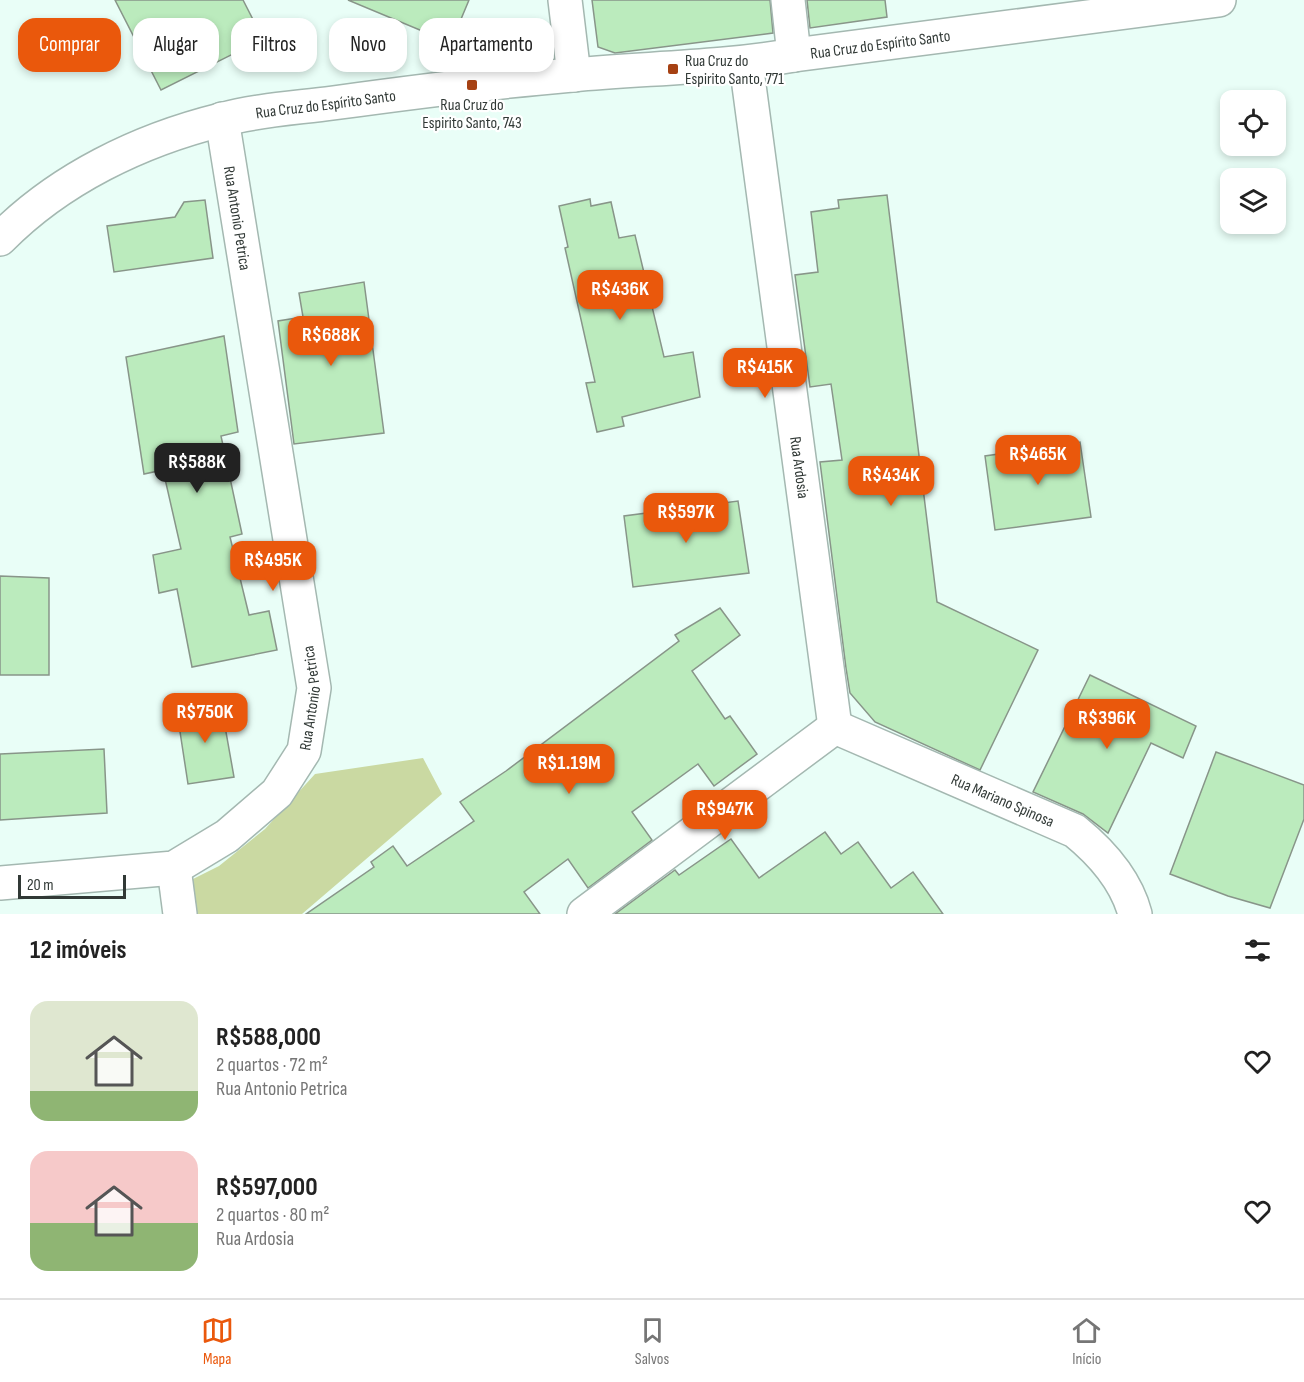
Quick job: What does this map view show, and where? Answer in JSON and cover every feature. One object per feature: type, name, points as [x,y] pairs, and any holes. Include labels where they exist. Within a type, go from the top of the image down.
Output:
[{"type":"street","points":[[565,0],[574,75]]},
{"type":"street","points":[[788,0],[794,55]]},
{"type":"street","name":"Rua Cruz do Espírito Santo","points":[[0,239],[24,214],[82,174],[150,143],[222,119],[384,96],[574,75],[746,63],[1219,0]]},
{"type":"street","name":"Rua Ardosia","points":[[746,63],[835,728]]},
{"type":"street","name":"Rua Antonio Petrica","points":[[0,883],[174,867],[227,837],[277,794],[304,751],[315,688],[222,119]]},
{"type":"street","points":[[584,914],[835,728]]},
{"type":"street","name":"Rua Mariano Spinosa","points":[[835,728],[1076,831],[1100,852],[1116,874],[1130,912]]},
{"type":"street","points":[[174,867],[180,914]]},
{"type":"green space","points":[[423,758],[442,794],[302,914],[195,914],[189,881],[219,866],[265,829],[315,774]]},
{"type":"building","points":[[115,0],[243,0],[252,18],[231,18],[231,55],[219,61],[219,18],[133,18],[133,35]]},
{"type":"building","points":[[348,0],[469,0],[461,18],[419,18],[419,30],[407,25],[407,18],[391,18]]},
{"type":"building","points":[[592,0],[770,0],[773,33],[615,53],[598,47]]},
{"type":"building","points":[[807,0],[885,0],[887,17],[810,28]]},
{"type":"building","points":[[152,72],[197,72],[161,90]]},
{"type":"building","points":[[887,195],[937,602],[1038,650],[980,770],[875,722],[850,693],[820,462],[842,460],[831,384],[810,387],[795,275],[818,272],[811,212],[839,208],[838,200]]},
{"type":"building","points":[[590,199],[591,206],[611,202],[619,238],[635,235],[664,357],[693,352],[700,397],[622,417],[624,426],[597,432],[586,383],[595,382],[565,248],[568,247],[559,206]]},
{"type":"building","points":[[205,200],[213,258],[114,272],[107,226],[175,217],[184,202]]},
{"type":"building","points":[[364,282],[384,433],[294,444],[278,321],[303,317],[299,293]]},
{"type":"building","points":[[224,336],[238,432],[221,436],[242,534],[230,537],[249,615],[269,611],[277,650],[192,667],[177,589],[159,593],[153,555],[181,549],[163,470],[144,474],[126,357]]},
{"type":"building","points":[[1080,442],[1091,517],[995,530],[985,456]]},
{"type":"building","points":[[738,501],[749,573],[633,587],[624,516]]},
{"type":"building","points":[[0,576],[49,578],[49,675],[0,675]]},
{"type":"building","points":[[720,608],[740,635],[692,671],[725,719],[730,716],[757,754],[714,786],[698,764],[632,812],[652,840],[588,888],[568,859],[524,892],[540,914],[306,914],[374,867],[371,862],[393,846],[407,866],[474,821],[460,802],[506,771],[679,641],[675,635]]},
{"type":"building","points":[[1090,675],[1196,726],[1183,758],[1151,743],[1108,833],[1083,814],[1033,792]]},
{"type":"building","points":[[221,704],[234,777],[188,784],[177,712]]},
{"type":"building","points":[[104,749],[107,813],[0,820],[0,754]]},
{"type":"building","points":[[1216,752],[1304,785],[1304,819],[1270,908],[1228,896],[1170,874]]},
{"type":"building","points":[[825,832],[841,854],[858,842],[891,888],[913,872],[943,914],[615,914],[675,870],[679,875],[731,839],[759,878]]},
{"type":"place","name":"Rua Cruz do Espirito Santo, 771","points":[[673,69]]},
{"type":"place","name":"Rua Cruz do Espirito Santo, 743","points":[[472,85]]}]
